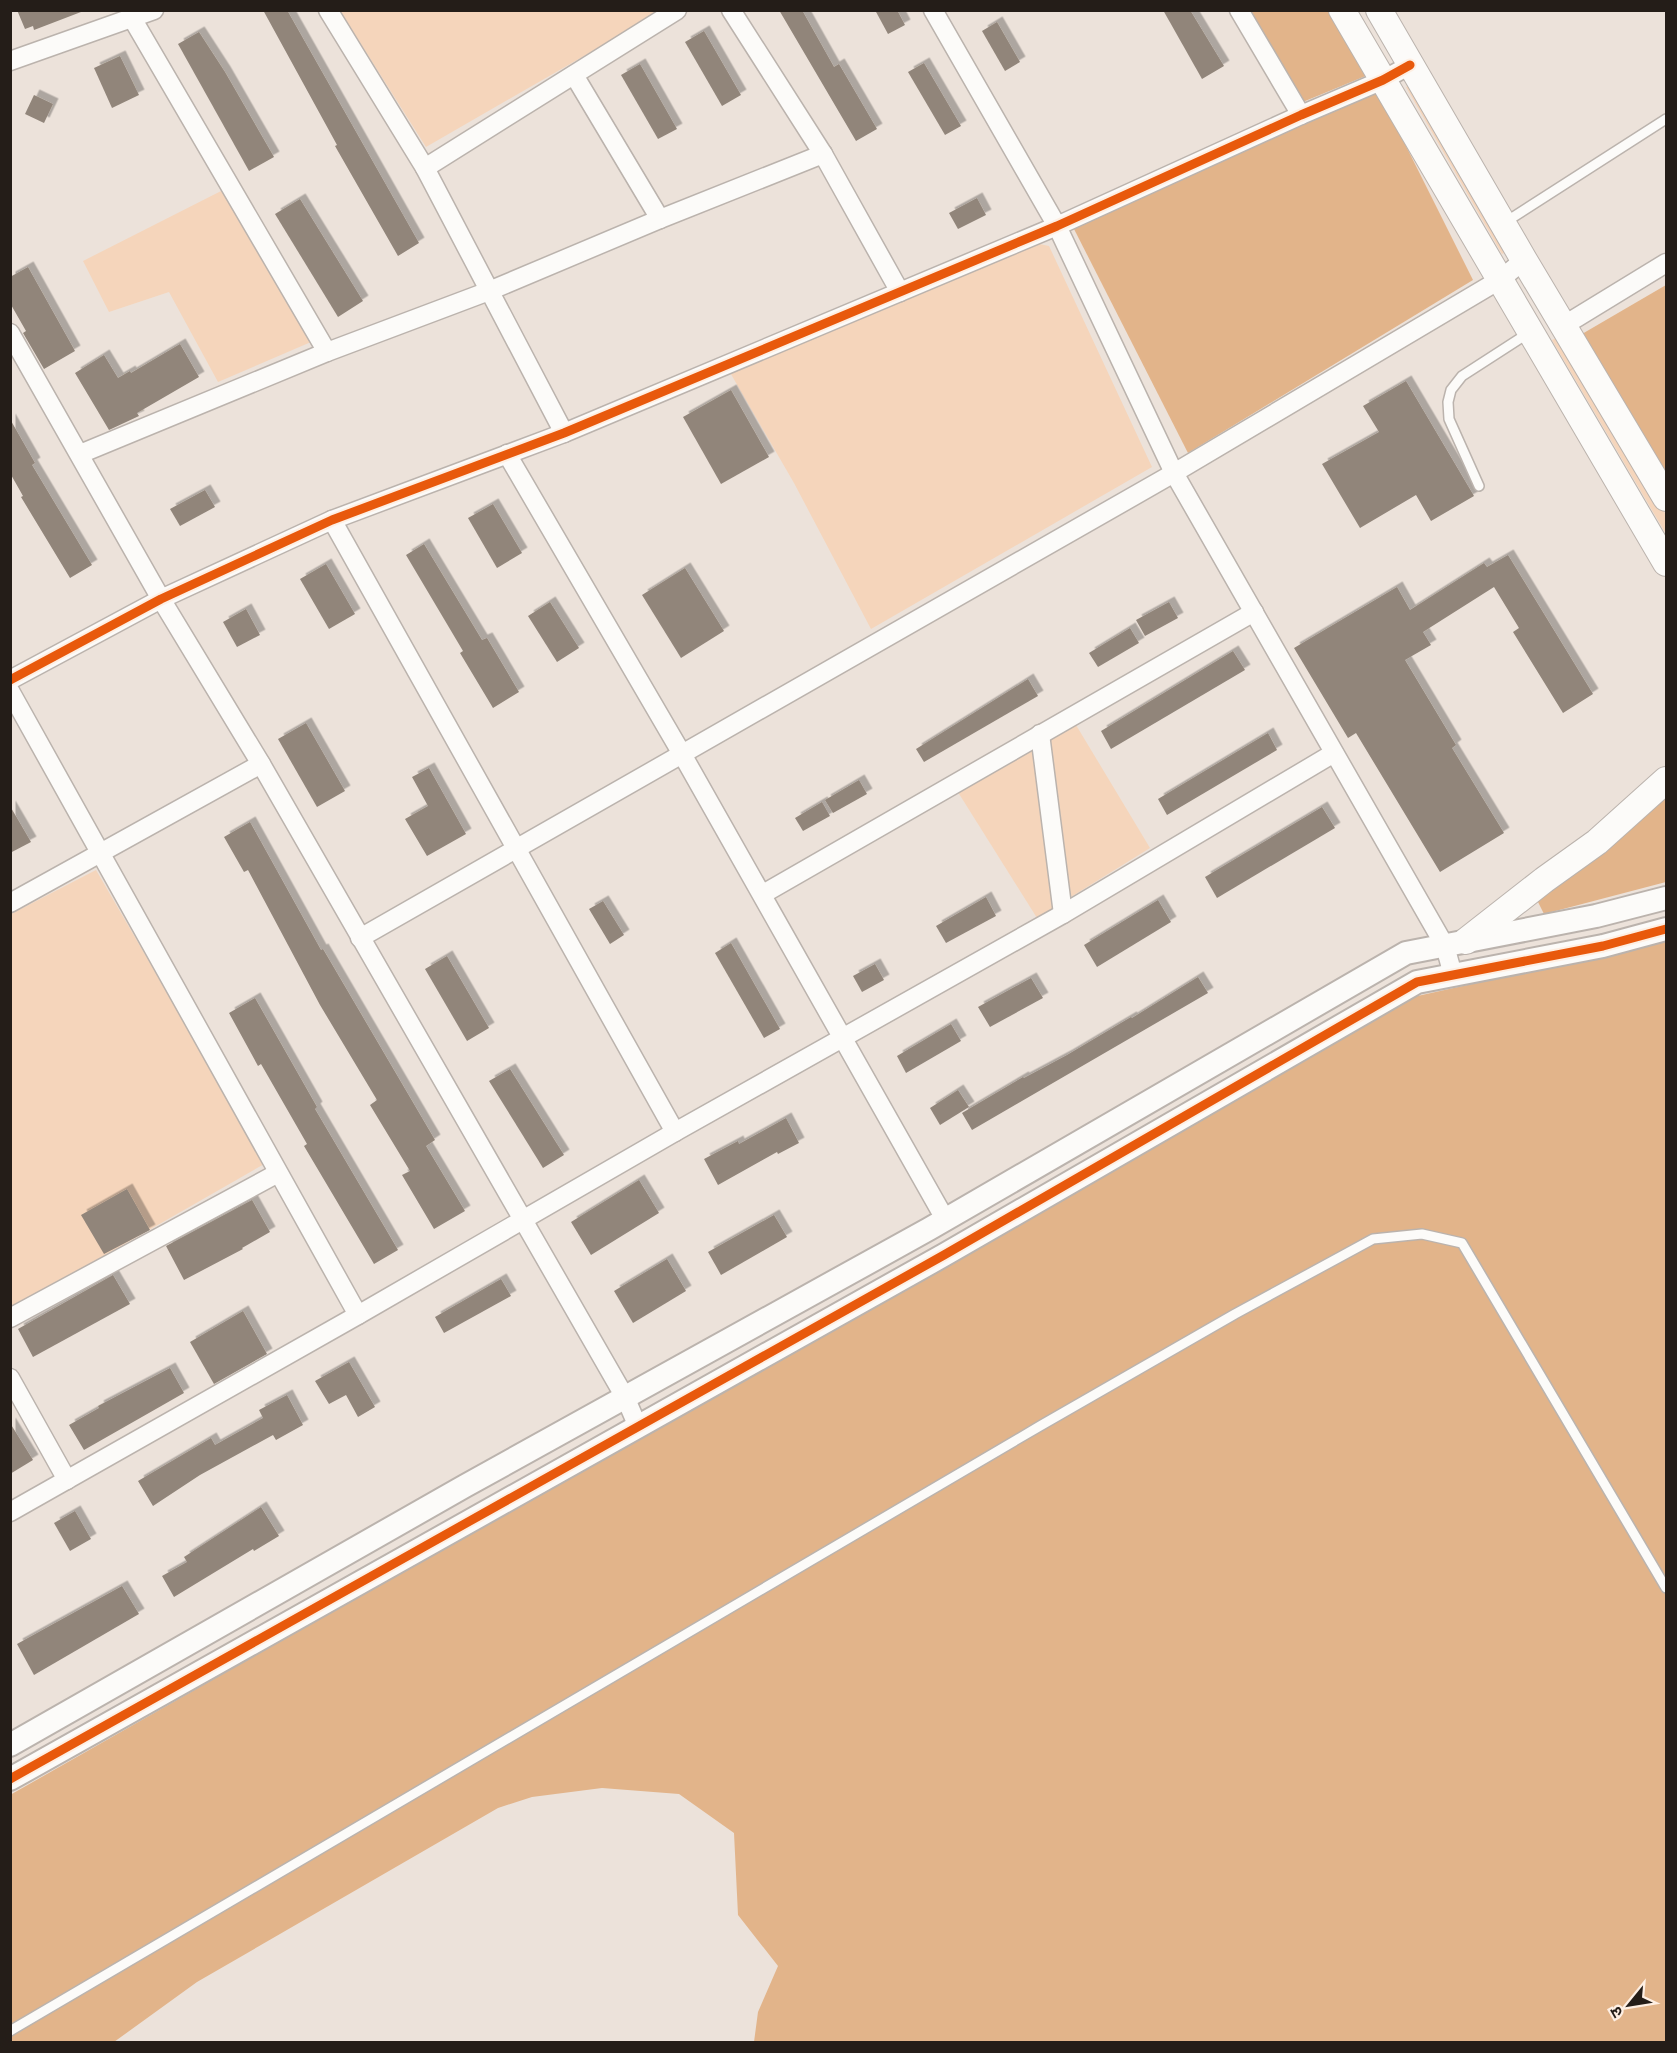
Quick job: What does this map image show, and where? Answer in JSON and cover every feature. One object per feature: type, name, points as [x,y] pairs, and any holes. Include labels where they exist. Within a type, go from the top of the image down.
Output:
[{"type":"main road","points":[[1342,10],[1666,563]]},
{"type":"main road","points":[[1379,10],[1502,224],[1666,498]]},
{"type":"main road","points":[[1531,332],[1560,321]]},
{"type":"main road","points":[[1455,944],[1597,842],[1666,780]]},
{"type":"street","points":[[10,62],[154,10]]},
{"type":"street","points":[[328,10],[425,168],[564,433]]},
{"type":"street","points":[[425,168],[677,10]]},
{"type":"street","points":[[731,10],[823,154],[900,292]]},
{"type":"street","points":[[933,10],[1057,226],[1174,473],[1334,753],[1455,944],[1453,975]]},
{"type":"street","points":[[1239,10],[1301,115]]},
{"type":"street","points":[[132,18],[327,352]]},
{"type":"street","points":[[10,680],[161,599],[332,520],[564,433],[1057,226],[1383,80],[1410,64]]},
{"type":"street","points":[[574,75],[660,219]]},
{"type":"street","points":[[80,454],[327,352],[489,291],[823,154]]},
{"type":"street","points":[[360,938],[1174,473],[1501,279],[1524,260]]},
{"type":"street","points":[[1560,321],[1666,262]]},
{"type":"street","points":[[10,333],[161,599],[261,764],[626,1399],[638,1427]]},
{"type":"street","points":[[507,454],[763,894],[945,1219]]},
{"type":"street","points":[[332,520],[675,1132]]},
{"type":"street","points":[[763,894],[1254,612]]},
{"type":"street","points":[[10,691],[358,1315]]},
{"type":"street","points":[[1040,734],[1063,915]]},
{"type":"street","points":[[10,1512],[675,1132],[1063,915],[1334,753]]},
{"type":"street","points":[[10,903],[261,764]]},
{"type":"street","points":[[10,1745],[465,1486],[626,1399],[945,1219],[1406,953],[1596,916],[1666,898]]},
{"type":"street","points":[[10,1779],[954,1250],[1417,982],[1603,946],[1666,928]]},
{"type":"street","points":[[10,1318],[278,1173]]},
{"type":"street","points":[[10,1378],[67,1480]]},
{"type":"lane","points":[[1502,224],[1666,119]]},
{"type":"lane","points":[[1479,486],[1449,419],[1448,402],[1451,390],[1462,376],[1531,332]]},
{"type":"lane","points":[[10,2031],[1040,1426],[1235,1314],[1373,1239],[1422,1234],[1462,1243],[1666,1588]]},
{"type":"shaded area","points":[[340,11],[662,11],[426,147]]},
{"type":"shaded area","points":[[1243,11],[1329,11],[1368,75],[1298,104]]},
{"type":"shaded area","points":[[1414,83],[1510,250],[1502,254],[1406,87]]},
{"type":"shaded area","points":[[1378,90],[1473,280],[1188,453],[1074,229]]},
{"type":"shaded area","points":[[227,188],[318,339],[218,382],[169,292],[109,312],[83,261]]},
{"type":"shaded area","points":[[1030,242],[1049,246],[1152,467],[871,629],[794,483],[728,369]]},
{"type":"shaded area","points":[[1666,285],[1666,474],[1582,334]]},
{"type":"shaded area","points":[[1561,336],[1666,515],[1666,534],[1552,340]]},
{"type":"shaded area","points":[[1073,720],[1150,848],[1037,918],[956,789]]},
{"type":"shaded area","points":[[1666,790],[1666,882],[1544,914],[1537,900]]},
{"type":"shaded area","points":[[96,870],[266,1163],[11,1309],[11,914]]},
{"type":"shaded area","points":[[1666,941],[1666,2042],[754,2042],[758,2012],[778,1966],[738,1915],[734,1833],[679,1794],[602,1788],[532,1797],[498,1808],[197,1982],[114,2042],[11,2042],[10,1795],[1413,997]]},
{"type":"building","points":[[17,10],[81,10],[81,12],[34,30],[33,26],[25,29]]},
{"type":"building","points":[[263,10],[287,10],[419,243],[398,256],[335,146],[337,145]]},
{"type":"building","points":[[779,10],[802,10],[834,67],[839,64],[877,129],[856,141]]},
{"type":"building","points":[[875,10],[897,10],[905,25],[888,34]]},
{"type":"building","points":[[1163,10],[1190,10],[1224,66],[1202,79]]},
{"type":"building","points":[[997,22],[1020,62],[1005,71],[982,31]]},
{"type":"building","points":[[704,31],[741,95],[722,106],[685,42]]},
{"type":"building","points":[[199,32],[274,157],[249,171],[178,44]]},
{"type":"building","points":[[120,56],[139,95],[112,108],[94,68]]},
{"type":"building","points":[[924,63],[961,126],[945,135],[908,72]]},
{"type":"building","points":[[640,64],[677,129],[658,139],[621,75]]},
{"type":"building","points":[[34,95],[53,104],[44,123],[25,114]]},
{"type":"building","points":[[977,198],[986,215],[958,229],[949,213]]},
{"type":"building","points":[[300,199],[363,301],[338,317],[275,214]]},
{"type":"building","points":[[28,267],[75,351],[44,369],[23,333],[26,331],[10,303],[10,277]]},
{"type":"building","points":[[180,344],[199,377],[137,413],[139,416],[109,430],[75,373],[104,355],[118,378],[130,371],[131,373]]},
{"type":"building","points":[[1406,381],[1474,496],[1431,521],[1416,495],[1360,528],[1322,464],[1379,432],[1363,406]]},
{"type":"building","points":[[731,390],[769,457],[721,484],[683,417]]},
{"type":"building","points":[[10,419],[35,463],[32,465],[92,565],[70,578],[21,497],[23,496],[10,473]]},
{"type":"building","points":[[205,490],[215,507],[180,526],[170,509]]},
{"type":"building","points":[[493,504],[522,553],[497,568],[468,518]]},
{"type":"building","points":[[424,544],[482,640],[487,638],[519,692],[493,708],[460,653],[463,651],[406,555]]},
{"type":"building","points":[[1508,555],[1593,694],[1563,713],[1513,632],[1519,628],[1494,587],[1423,632],[1431,645],[1405,660],[1456,745],[1452,748],[1504,833],[1440,872],[1356,733],[1348,738],[1294,648],[1397,587],[1410,610],[1484,563],[1487,567]]},
{"type":"building","points":[[326,564],[355,614],[329,629],[300,579]]},
{"type":"building","points":[[685,568],[724,631],[681,658],[642,595]]},
{"type":"building","points":[[550,602],[579,648],[557,662],[528,616]]},
{"type":"building","points":[[1169,602],[1178,618],[1145,636],[1136,620]]},
{"type":"building","points":[[246,609],[260,635],[237,647],[223,622]]},
{"type":"building","points":[[1130,628],[1139,643],[1098,667],[1089,653]]},
{"type":"building","points":[[1233,651],[1245,670],[1111,749],[1101,731]]},
{"type":"building","points":[[1028,679],[1038,696],[924,762],[916,749]]},
{"type":"building","points":[[306,723],[345,791],[317,807],[278,739]]},
{"type":"building","points":[[1268,733],[1277,750],[1167,815],[1158,799]]},
{"type":"building","points":[[429,768],[466,834],[427,856],[405,819],[428,806],[412,777]]},
{"type":"building","points":[[859,780],[867,794],[833,813],[825,800]]},
{"type":"building","points":[[822,802],[830,816],[803,831],[795,818]]},
{"type":"building","points":[[10,806],[31,842],[10,853]]},
{"type":"building","points":[[1322,807],[1335,828],[1217,898],[1205,877]]},
{"type":"building","points":[[250,822],[321,950],[323,949],[435,1140],[426,1146],[465,1211],[434,1229],[402,1175],[410,1171],[370,1105],[377,1100],[320,1005],[248,870],[244,872],[224,837]]},
{"type":"building","points":[[986,897],[996,916],[946,943],[936,926]]},
{"type":"building","points":[[1158,900],[1171,922],[1097,967],[1084,945]]},
{"type":"building","points":[[603,901],[624,935],[610,944],[589,909]]},
{"type":"building","points":[[731,943],[780,1029],[764,1038],[715,953]]},
{"type":"building","points":[[447,956],[489,1028],[467,1041],[425,969]]},
{"type":"building","points":[[875,964],[884,980],[862,992],[853,976]]},
{"type":"building","points":[[1198,977],[1208,993],[972,1130],[962,1113],[1132,1018]]},
{"type":"building","points":[[1031,978],[1043,998],[990,1027],[978,1007]]},
{"type":"building","points":[[255,998],[317,1107],[315,1109],[398,1250],[374,1264],[304,1146],[307,1144],[261,1064],[258,1066],[229,1013]]},
{"type":"building","points":[[951,1024],[961,1041],[906,1073],[897,1056]]},
{"type":"building","points":[[510,1069],[564,1155],[543,1168],[489,1081]]},
{"type":"building","points":[[958,1090],[969,1107],[940,1125],[930,1108]]},
{"type":"building","points":[[786,1118],[799,1143],[778,1154],[777,1152],[718,1185],[704,1159],[738,1141],[739,1144]]},
{"type":"building","points":[[639,1180],[659,1213],[591,1255],[571,1222]]},
{"type":"building","points":[[127,1189],[150,1230],[104,1254],[81,1215]]},
{"type":"building","points":[[252,1200],[270,1232],[184,1280],[166,1246]]},
{"type":"building","points":[[774,1215],[787,1237],[721,1275],[708,1252]]},
{"type":"building","points":[[667,1259],[686,1291],[633,1323],[614,1291]]},
{"type":"building","points":[[113,1275],[130,1304],[33,1357],[18,1329]]},
{"type":"building","points":[[501,1279],[511,1296],[444,1333],[435,1317]]},
{"type":"building","points":[[243,1311],[267,1354],[214,1384],[190,1342]]},
{"type":"building","points":[[349,1362],[375,1407],[358,1417],[346,1395],[329,1404],[315,1381]]},
{"type":"building","points":[[170,1368],[184,1393],[84,1450],[69,1425],[99,1408],[98,1406]]},
{"type":"building","points":[[287,1395],[303,1425],[276,1440],[273,1435],[200,1475],[153,1506],[138,1481],[211,1438],[215,1445],[263,1418],[259,1410]]},
{"type":"building","points":[[10,1423],[33,1460],[10,1474]]},
{"type":"building","points":[[261,1507],[279,1536],[254,1551],[253,1549],[174,1597],[162,1576],[187,1562],[184,1557]]},
{"type":"building","points":[[75,1511],[91,1539],[70,1551],[54,1523]]},
{"type":"building","points":[[122,1586],[139,1614],[34,1675],[17,1644]]},
{"type":"cycle path","points":[[10,680],[161,599],[332,520],[564,433],[1057,226],[1383,80],[1410,65]]},
{"type":"cycle path","points":[[10,1779],[944,1255],[1417,982],[1603,946],[1666,929]]}]
